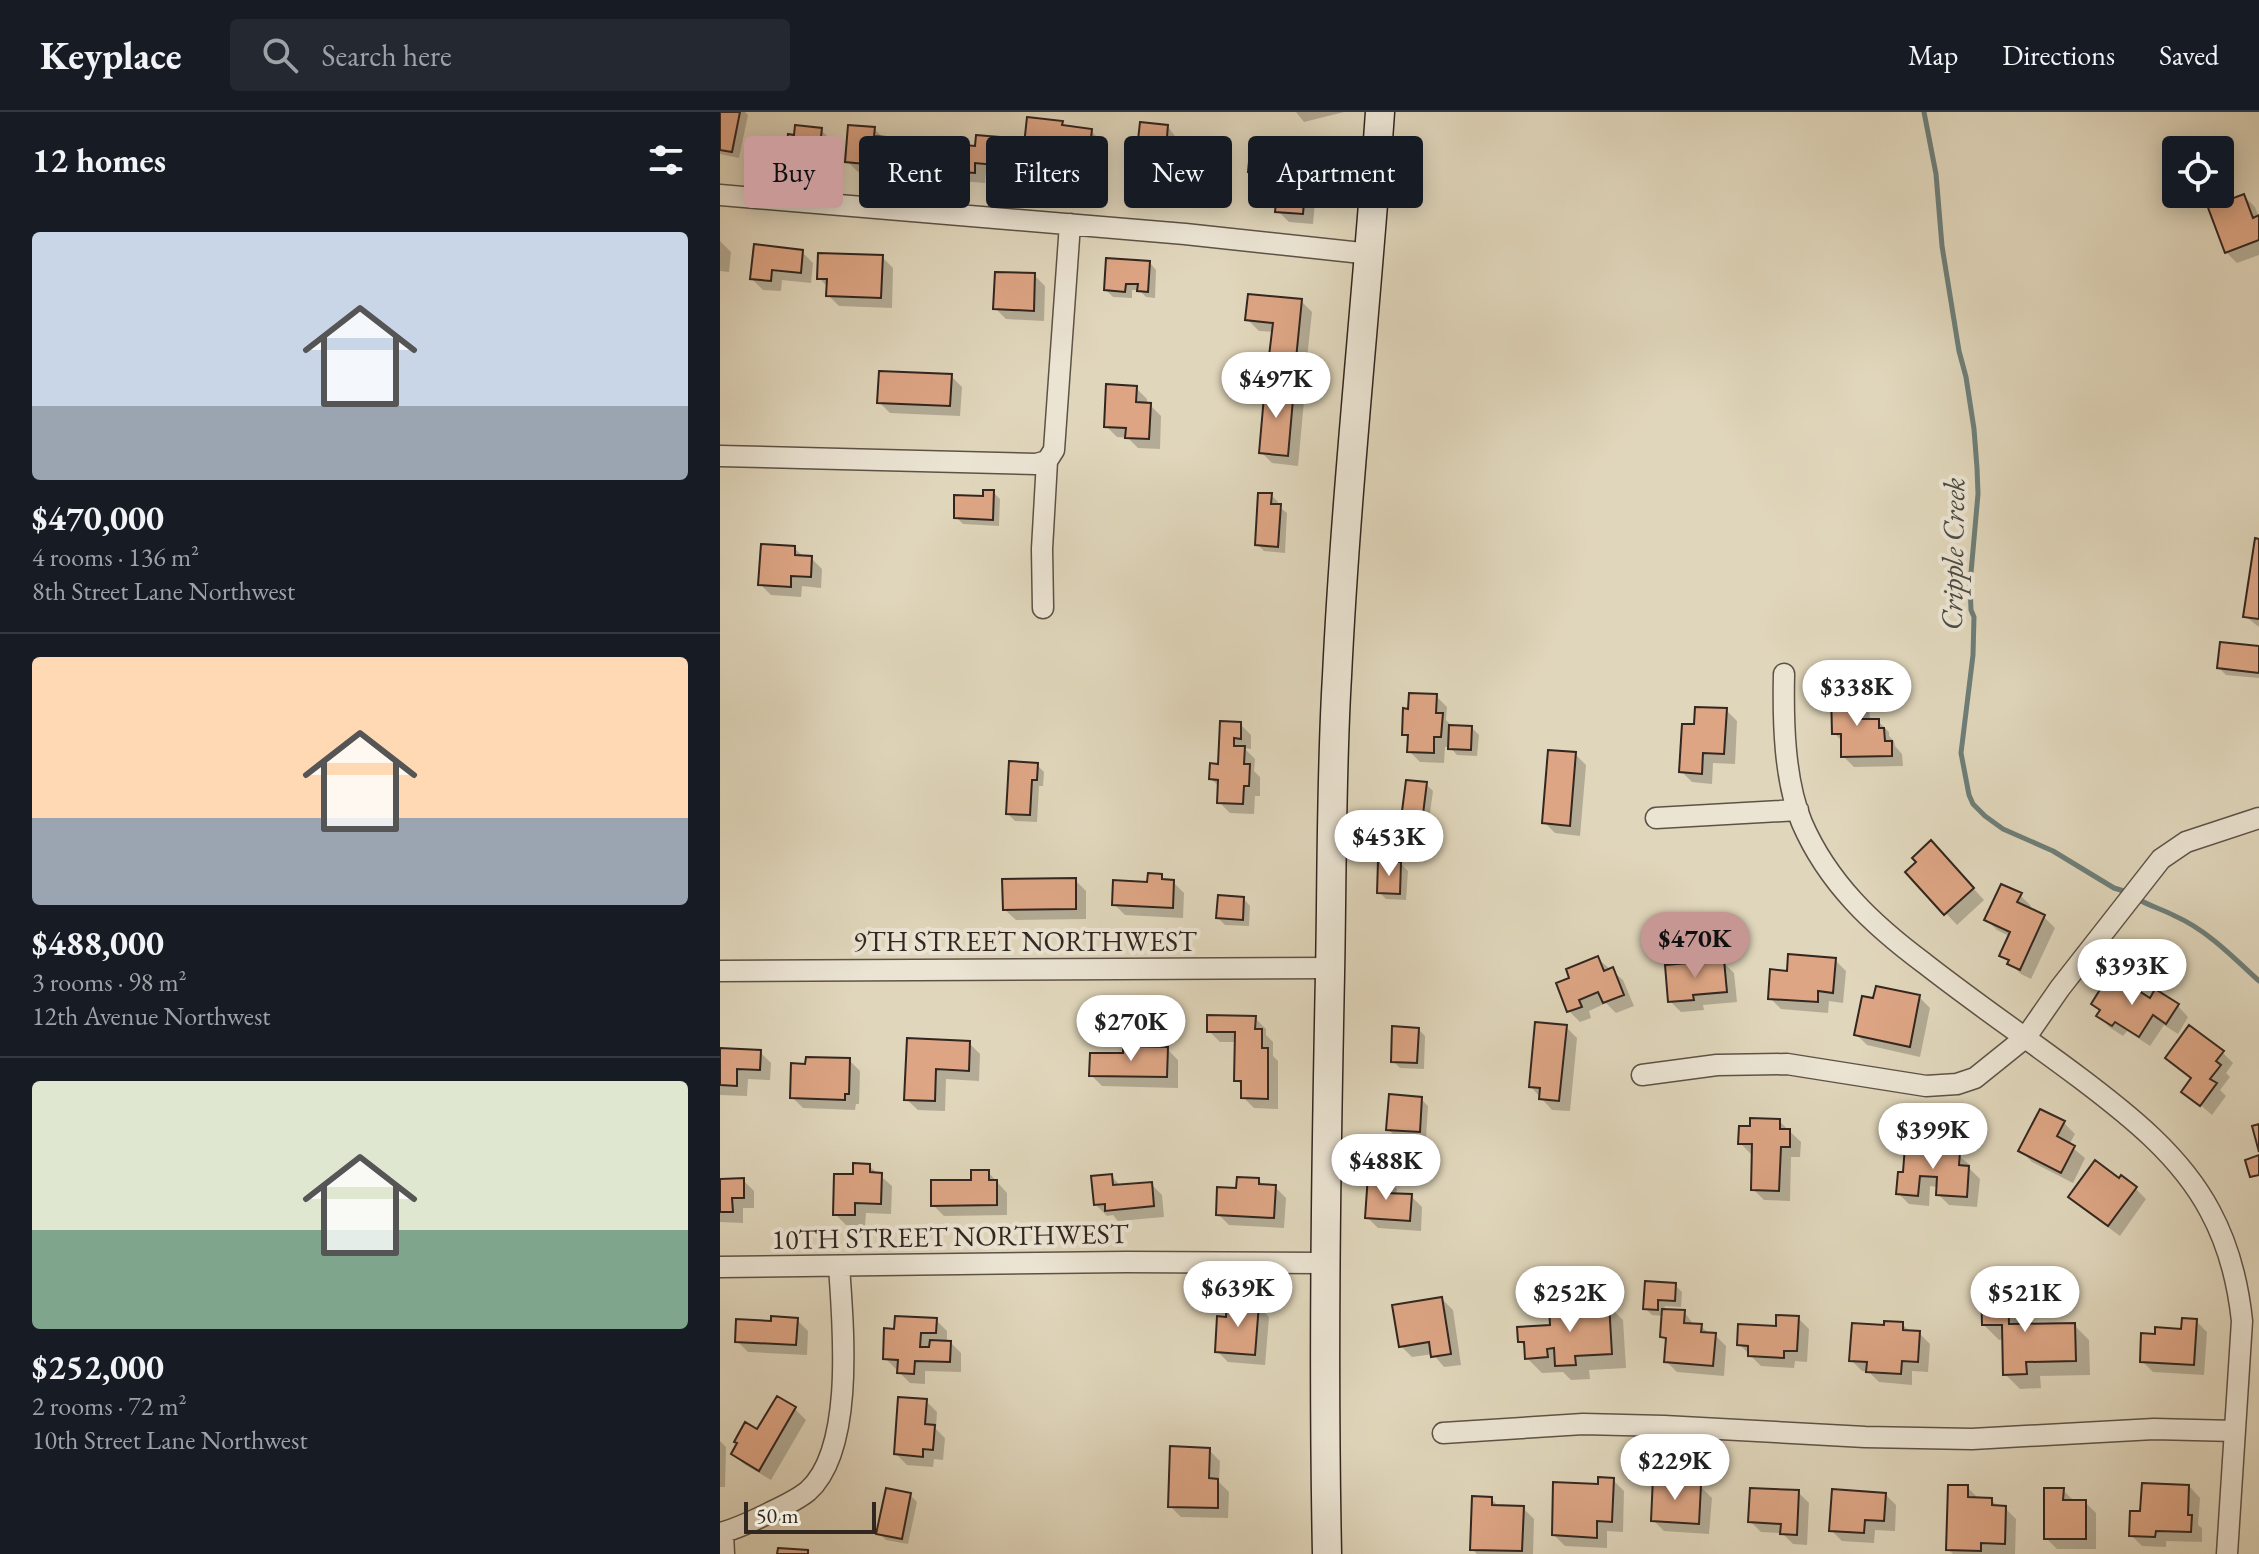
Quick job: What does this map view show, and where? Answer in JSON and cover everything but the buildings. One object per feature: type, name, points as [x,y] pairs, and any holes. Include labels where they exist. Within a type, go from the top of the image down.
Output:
[{"type":"main road","points":[[1327,1554],[1325,1263],[1336,677],[1380,112]]},
{"type":"street","points":[[720,195],[1232,238],[1371,254]]},
{"type":"street","points":[[1043,608],[1042,549],[1047,461],[1054,450],[1070,224]]},
{"type":"street","points":[[720,456],[1036,464],[1047,461]]},
{"type":"street","points":[[1784,674],[1785,749],[1798,810],[1829,871],[1846,893],[1874,924],[1958,990],[2120,1108],[2190,1181],[2209,1209],[2232,1263],[2239,1298],[2241,1353],[2227,1554]]},
{"type":"street","points":[[1656,818],[1798,810]]},
{"type":"street","points":[[1642,1075],[1717,1065],[1787,1064],[1926,1086],[1945,1086],[1975,1078],[2026,1037],[2060,988],[2161,859],[2200,836],[2259,818]]},
{"type":"street","name":"9TH STREET NORTHWEST","points":[[720,971],[1330,968]]},
{"type":"street","name":"10TH STREET NORTHWEST","points":[[720,1267],[1325,1263]]},
{"type":"street","points":[[724,1554],[722,1533],[795,1500],[810,1489],[826,1468],[837,1435],[841,1399],[839,1266]]},
{"type":"street","points":[[1443,1433],[1583,1424],[1972,1439],[2154,1429],[2235,1431]]},
{"type":"waterway","name":"Cripple Creek","points":[[1924,112],[1936,174],[1942,246],[1974,429],[1977,468],[1978,494],[1970,584],[1974,617],[1973,655],[1961,753],[1969,795],[1973,804],[2003,829],[2053,851],[2114,888],[2127,892]]},
{"type":"waterway","name":"Cripple Creek","points":[[2136,898],[2198,929],[2259,981]]}]
